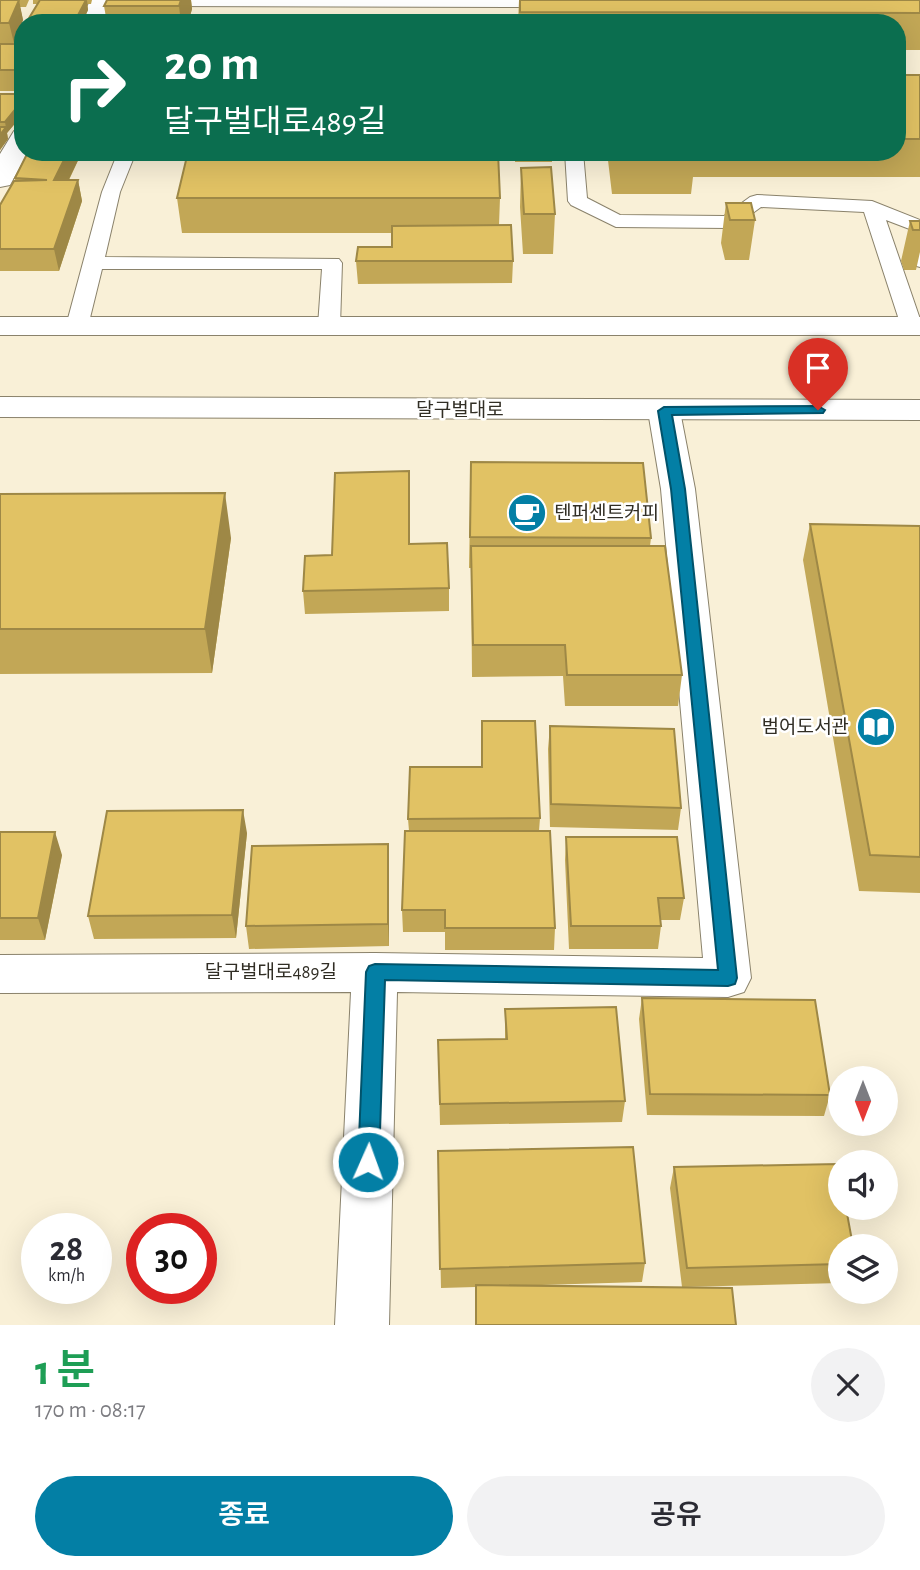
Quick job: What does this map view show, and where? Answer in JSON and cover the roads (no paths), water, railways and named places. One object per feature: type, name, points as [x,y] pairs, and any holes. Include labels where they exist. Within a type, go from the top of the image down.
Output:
[{"type":"main road","points":[[1,175],[14,153]]},
{"type":"main road","points":[[0,326],[916,326]]},
{"type":"main road","name":"달구벌대로","points":[[0,407],[920,410]]},
{"type":"main road","name":"달구벌대로489길","points":[[0,974],[375,972],[728,978],[678,489],[664,411]]},
{"type":"main road","points":[[362,1325],[375,972]]},
{"type":"lane","points":[[103,0],[117,1]]},
{"type":"lane","points":[[144,1],[574,3]]},
{"type":"lane","points":[[351,14],[353,2]]},
{"type":"lane","points":[[504,2],[505,14]]},
{"type":"lane","points":[[77,326],[111,192],[123,161]]},
{"type":"lane","points":[[575,161],[578,201],[616,221],[728,222],[757,201],[872,207],[920,206]]},
{"type":"lane","points":[[872,207],[920,227]]},
{"type":"lane","points":[[872,207],[916,326]]},
{"type":"lane","points":[[94,263],[332,263],[329,326]]},
{"type":"place","name":"텐퍼센트커피","points":[[527,513]]},
{"type":"place","name":"범어도서관","points":[[876,727]]}]
